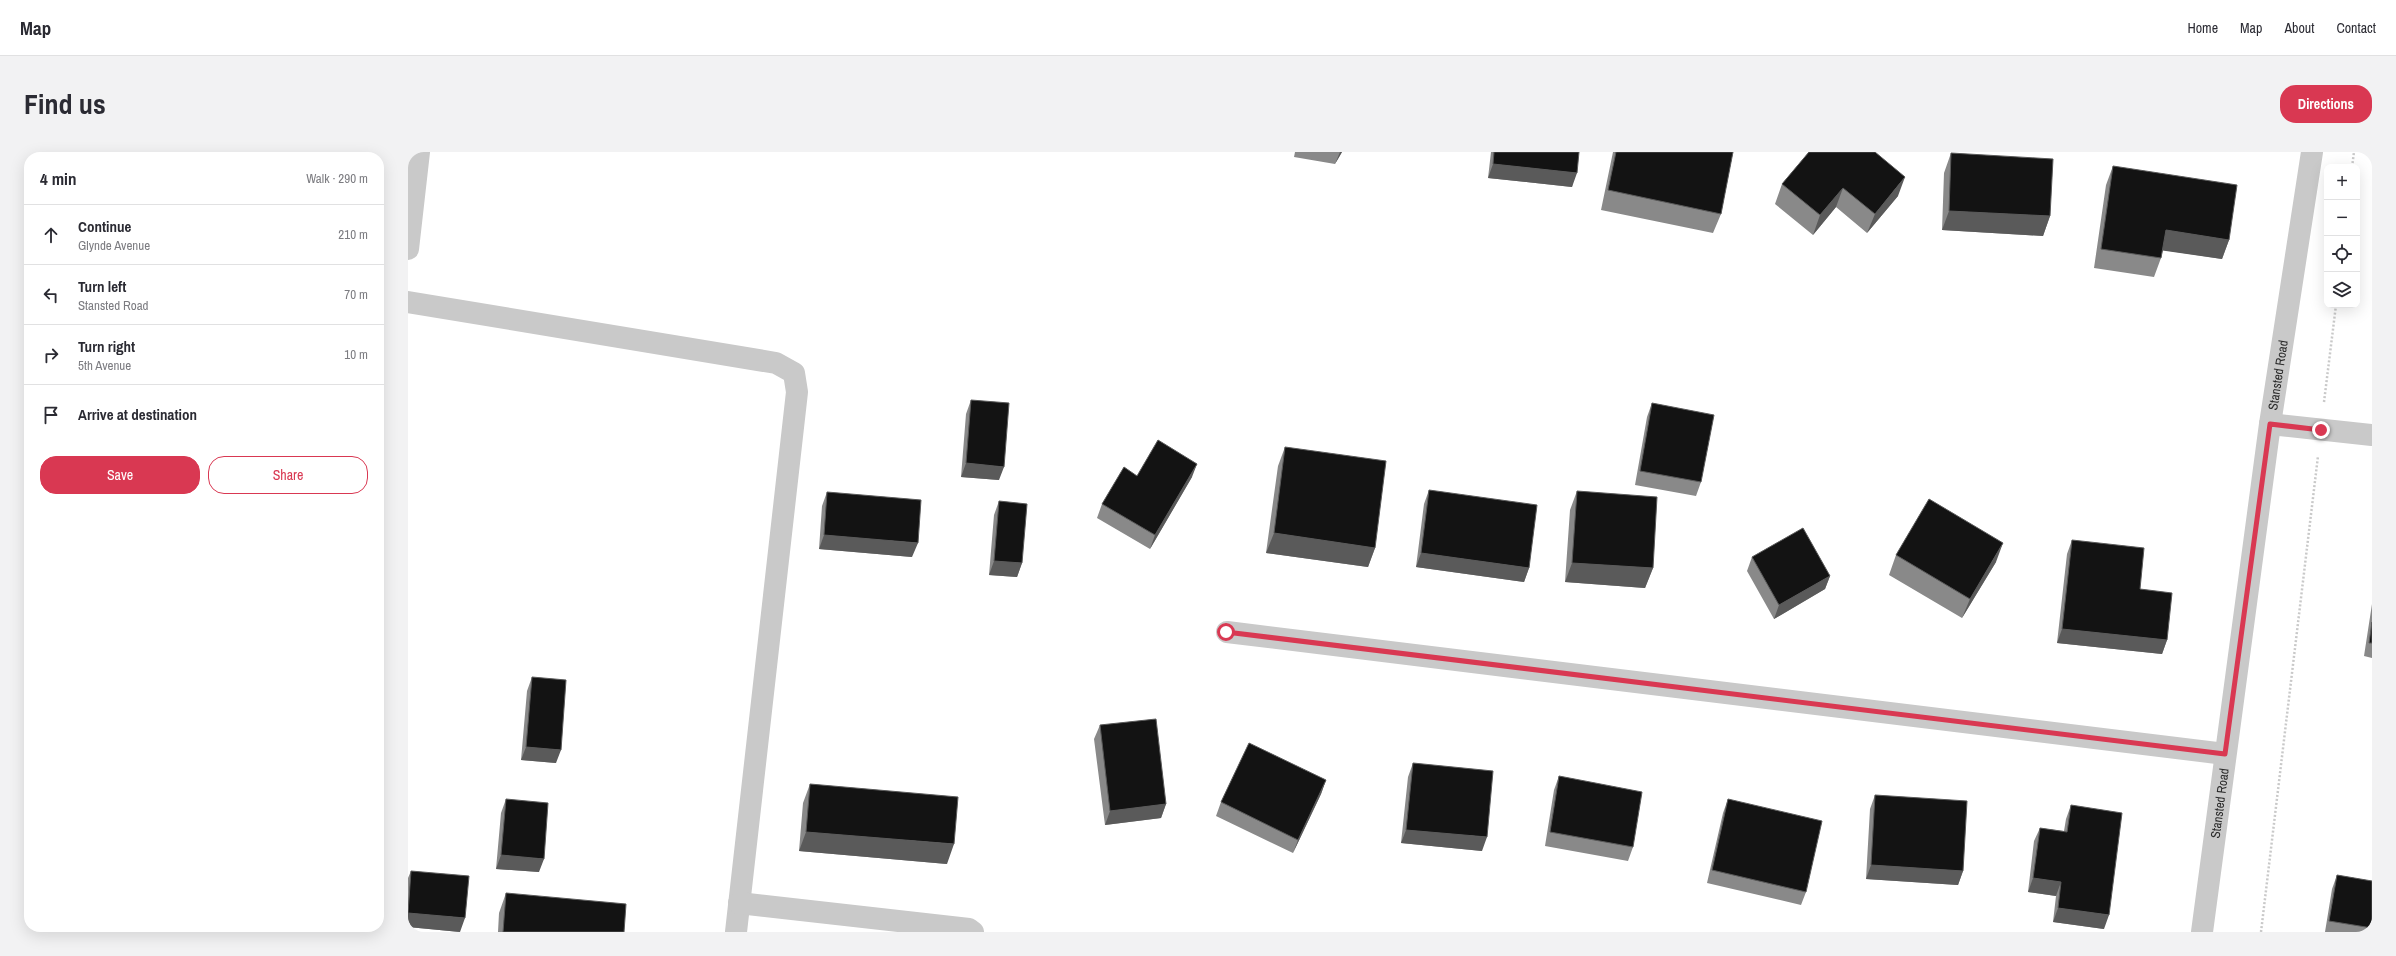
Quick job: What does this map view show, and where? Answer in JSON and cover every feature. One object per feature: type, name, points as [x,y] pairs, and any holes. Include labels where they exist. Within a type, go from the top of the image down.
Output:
[{"type":"street","points":[[408,249],[419,152]]},
{"type":"street","name":"Stansted Road","points":[[2202,932],[2270,424],[2312,152]]},
{"type":"street","points":[[408,302],[776,363],[794,373],[797,392],[736,932]]},
{"type":"street","points":[[2270,424],[2372,435]]},
{"type":"street","points":[[1226,632],[2225,754]]},
{"type":"street","points":[[739,903],[969,929],[973,932]]},
{"type":"path","points":[[2352,164],[2354,152]]},
{"type":"path","points":[[2261,932],[2336,308]]},
{"type":"building","points":[[1494,152],[1579,152],[1577,173],[1493,164]]},
{"type":"building","points":[[1616,152],[1733,152],[1721,214],[1608,190]]},
{"type":"building","points":[[1809,152],[1875,152],[1905,177],[1875,214],[1843,188],[1820,215],[1782,184]]},
{"type":"building","points":[[1951,153],[2053,159],[2050,216],[1949,211]]},
{"type":"building","points":[[2113,166],[2237,185],[2229,240],[2166,230],[2161,258],[2101,249]]},
{"type":"building","points":[[971,400],[1009,403],[1004,467],[966,463]]},
{"type":"building","points":[[1652,403],[1714,415],[1701,482],[1640,471]]},
{"type":"building","points":[[1158,440],[1197,464],[1155,535],[1102,504],[1124,467],[1137,476]]},
{"type":"building","points":[[1285,447],[1386,461],[1375,548],[1274,533]]},
{"type":"building","points":[[1429,490],[1537,505],[1529,568],[1421,553]]},
{"type":"building","points":[[1577,491],[1657,497],[1653,568],[1572,563]]},
{"type":"building","points":[[827,492],[921,500],[918,543],[824,535]]},
{"type":"building","points":[[1929,499],[2003,543],[1970,599],[1896,555]]},
{"type":"building","points":[[999,501],[1027,504],[1022,563],[994,561]]},
{"type":"building","points":[[1803,528],[1830,576],[1779,605],[1752,557]]},
{"type":"building","points":[[2072,540],[2144,548],[2140,589],[2172,593],[2167,640],[2062,629]]},
{"type":"building","points":[[2372,622],[2372,643],[2369,643]]},
{"type":"building","points":[[532,677],[566,680],[561,750],[526,747]]},
{"type":"building","points":[[1156,719],[1166,804],[1110,811],[1100,725]]},
{"type":"building","points":[[1249,743],[1326,780],[1298,840],[1221,802]]},
{"type":"building","points":[[1413,763],[1493,771],[1487,837],[1406,830]]},
{"type":"building","points":[[1559,776],[1642,792],[1633,847],[1550,832]]},
{"type":"building","points":[[810,784],[958,797],[954,844],[806,832]]},
{"type":"building","points":[[1875,795],[1967,801],[1963,871],[1871,865]]},
{"type":"building","points":[[506,799],[548,803],[544,859],[501,855]]},
{"type":"building","points":[[1728,799],[1822,821],[1806,892],[1712,870]]},
{"type":"building","points":[[2071,805],[2122,813],[2109,915],[2058,908],[2061,882],[2033,878],[2040,828],[2067,832]]},
{"type":"building","points":[[411,871],[469,876],[465,918],[408,913]]},
{"type":"building","points":[[2337,875],[2372,881],[2372,928],[2329,921]]},
{"type":"building","points":[[506,893],[626,904],[624,932],[503,932]]},
{"type":"route","points":[[1226,632],[2225,754],[2270,424],[2321,430]]}]
